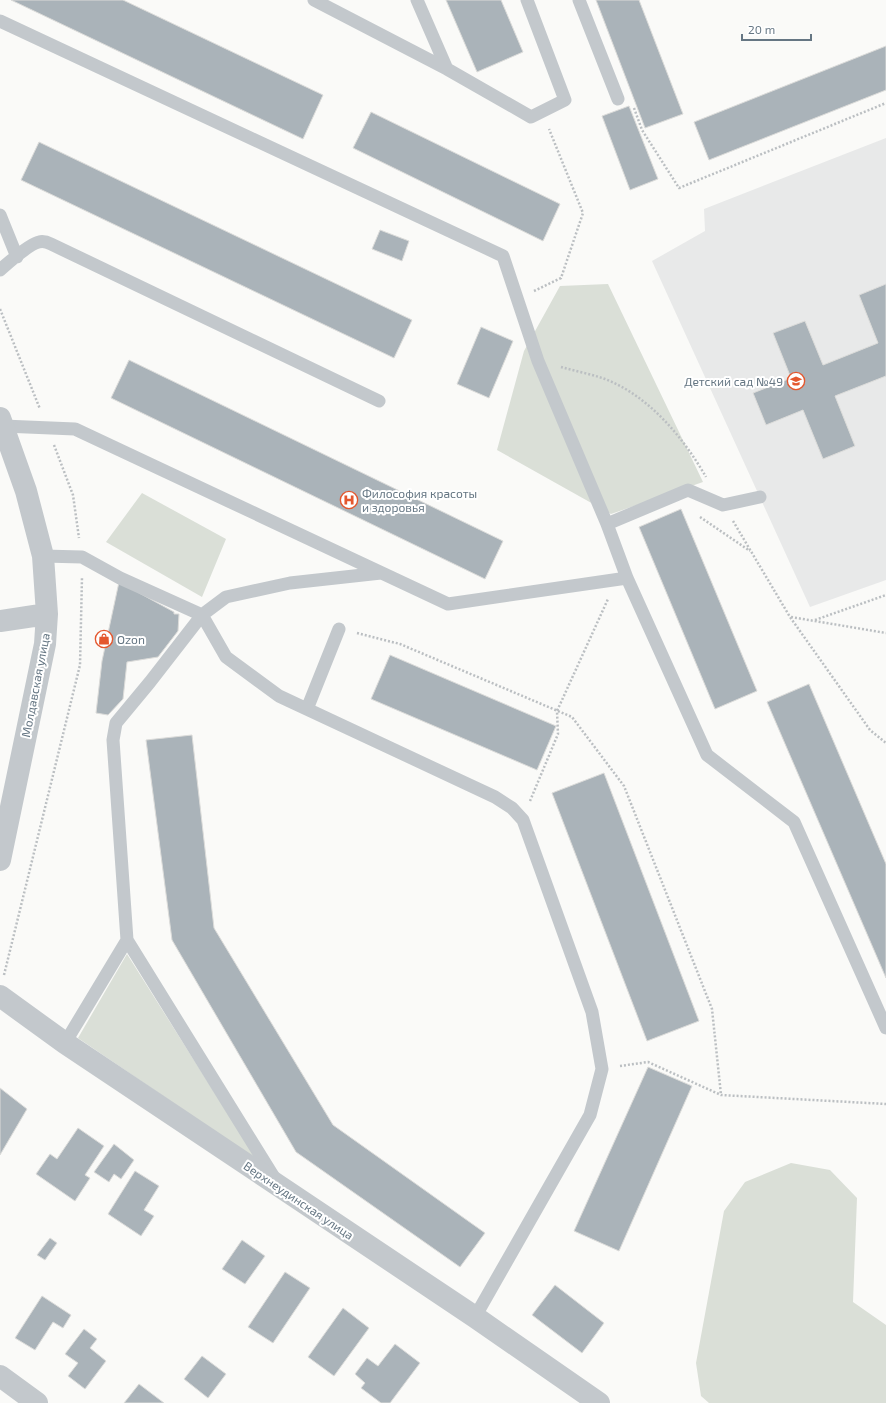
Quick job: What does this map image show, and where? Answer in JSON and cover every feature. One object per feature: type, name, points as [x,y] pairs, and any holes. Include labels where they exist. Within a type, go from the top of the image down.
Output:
[{"type":"street","name":"Молдавская улица","points":[[0,860],[45,644],[47,614],[43,556],[26,491],[1,422]]},
{"type":"street","points":[[0,621],[47,614]]},
{"type":"street","name":"Верхнеудинская улица","points":[[0,996],[65,1043],[475,1317],[599,1403]]},
{"type":"street","points":[[0,1376],[37,1403]]},
{"type":"lane","points":[[314,0],[447,69],[532,117],[566,100],[527,0]]},
{"type":"lane","points":[[417,0],[447,69]]},
{"type":"lane","points":[[579,0],[618,99]]},
{"type":"lane","points":[[0,20],[503,256],[538,360],[607,524],[622,578],[707,755],[794,822],[886,1028]]},
{"type":"lane","points":[[0,215],[17,257]]},
{"type":"lane","points":[[0,270],[38,242],[51,244],[379,400]]},
{"type":"lane","points":[[1,422],[75,429],[448,604],[622,578]]},
{"type":"lane","points":[[607,524],[688,490],[723,505],[760,497]]},
{"type":"lane","points":[[43,556],[82,557],[120,578],[202,615],[226,657],[278,696],[495,797],[512,808],[523,820],[592,1012],[602,1069],[590,1115],[475,1317]]},
{"type":"lane","points":[[280,1187],[126,940],[113,740],[116,723],[202,615],[226,597],[290,583],[381,573]]},
{"type":"lane","points":[[307,709],[339,629]]},
{"type":"lane","points":[[65,1043],[126,940]]},
{"type":"path","points":[[618,99],[631,101],[642,130],[679,188],[886,103]]},
{"type":"path","points":[[517,299],[560,278],[583,213],[542,112]]},
{"type":"path","points":[[538,360],[605,380],[637,396],[671,427],[700,466],[790,617],[870,730],[886,743]]},
{"type":"path","points":[[700,516],[752,553]]},
{"type":"path","points":[[523,820],[558,734],[557,711],[622,578]]},
{"type":"path","points":[[813,621],[886,595]]},
{"type":"path","points":[[790,617],[886,633]]},
{"type":"path","points":[[339,629],[400,644],[572,717],[624,786],[712,1009],[721,1095]]},
{"type":"path","points":[[602,1069],[648,1062],[721,1095],[886,1104]]},
{"type":"shaded area","name":"Детский сад №49","points":[[886,138],[886,580],[810,607],[652,261],[705,231],[704,209]]},
{"type":"shaded area","points":[[608,284],[703,482],[611,514],[497,450],[524,351],[560,286]]},
{"type":"shaded area","points":[[142,493],[226,539],[202,597],[106,542]]},
{"type":"shaded area","points":[[127,954],[257,1160],[78,1038]]},
{"type":"shaded area","points":[[791,1163],[830,1170],[857,1198],[853,1302],[886,1325],[886,1403],[709,1403],[701,1396],[696,1363],[724,1211],[745,1182]]},
{"type":"building","points":[[11,0],[123,0],[323,95],[303,139]]},
{"type":"building","points":[[446,0],[501,0],[523,52],[477,72]]},
{"type":"building","points":[[596,0],[639,0],[683,114],[645,128]]},
{"type":"building","points":[[886,46],[886,90],[709,160],[694,122]]},
{"type":"building","points":[[629,106],[658,179],[630,190],[602,116]]},
{"type":"building","points":[[371,112],[560,204],[543,241],[353,148]]},
{"type":"building","points":[[39,142],[412,320],[394,358],[21,180]]},
{"type":"building","points":[[380,230],[409,241],[402,261],[372,249]]},
{"type":"building","points":[[886,284],[886,376],[835,396],[855,446],[823,459],[803,410],[766,425],[753,393],[791,378],[773,333],[805,321],[823,365],[878,343],[859,295]]},
{"type":"building","points":[[481,327],[513,341],[489,398],[457,384]]},
{"type":"building","points":[[129,360],[503,541],[485,579],[111,398]]},
{"type":"building","points":[[681,509],[757,691],[715,709],[639,527]]},
{"type":"building","points":[[119,582],[174,612],[174,614],[179,614],[178,631],[158,657],[127,662],[123,699],[108,715],[96,713],[102,661]]},
{"type":"building","points":[[390,655],[556,726],[537,770],[371,699]]},
{"type":"building","points":[[809,684],[886,864],[886,978],[767,702]]},
{"type":"building","points":[[192,735],[214,928],[333,1125],[485,1233],[460,1267],[296,1152],[172,940],[146,740]]},
{"type":"building","points":[[604,773],[699,1021],[647,1041],[552,793]]},
{"type":"building","points":[[648,1067],[692,1086],[619,1251],[574,1231]]},
{"type":"building","points":[[0,1088],[27,1109],[0,1155]]},
{"type":"building","points":[[78,1128],[104,1146],[85,1175],[90,1178],[75,1201],[36,1174],[50,1154],[57,1159]]},
{"type":"building","points":[[114,1144],[134,1160],[121,1179],[114,1174],[109,1182],[94,1172]]},
{"type":"building","points":[[135,1171],[159,1186],[144,1210],[154,1216],[141,1236],[108,1214]]},
{"type":"building","points":[[50,1238],[57,1243],[45,1260],[37,1255]]},
{"type":"building","points":[[242,1240],[265,1256],[245,1284],[222,1269]]},
{"type":"building","points":[[285,1272],[310,1288],[273,1343],[248,1327]]},
{"type":"building","points":[[555,1285],[604,1323],[582,1353],[532,1315]]},
{"type":"building","points":[[42,1296],[71,1315],[63,1328],[53,1322],[35,1350],[15,1338]]},
{"type":"building","points":[[343,1308],[369,1328],[334,1376],[308,1357]]},
{"type":"building","points":[[84,1329],[97,1339],[90,1348],[106,1361],[85,1389],[68,1376],[78,1363],[65,1354]]},
{"type":"building","points":[[395,1344],[420,1363],[390,1403],[381,1403],[361,1388],[365,1383],[355,1374],[367,1358],[378,1366]]},
{"type":"building","points":[[202,1356],[226,1374],[208,1398],[184,1379]]},
{"type":"building","points":[[139,1384],[164,1403],[124,1403]]},
{"type":"place","name":"Детский сад №49","points":[[796,381]]},
{"type":"place","name":"Философия красоты и здоровья","points":[[349,500]]},
{"type":"place","name":"Ozon","points":[[104,639]]}]
